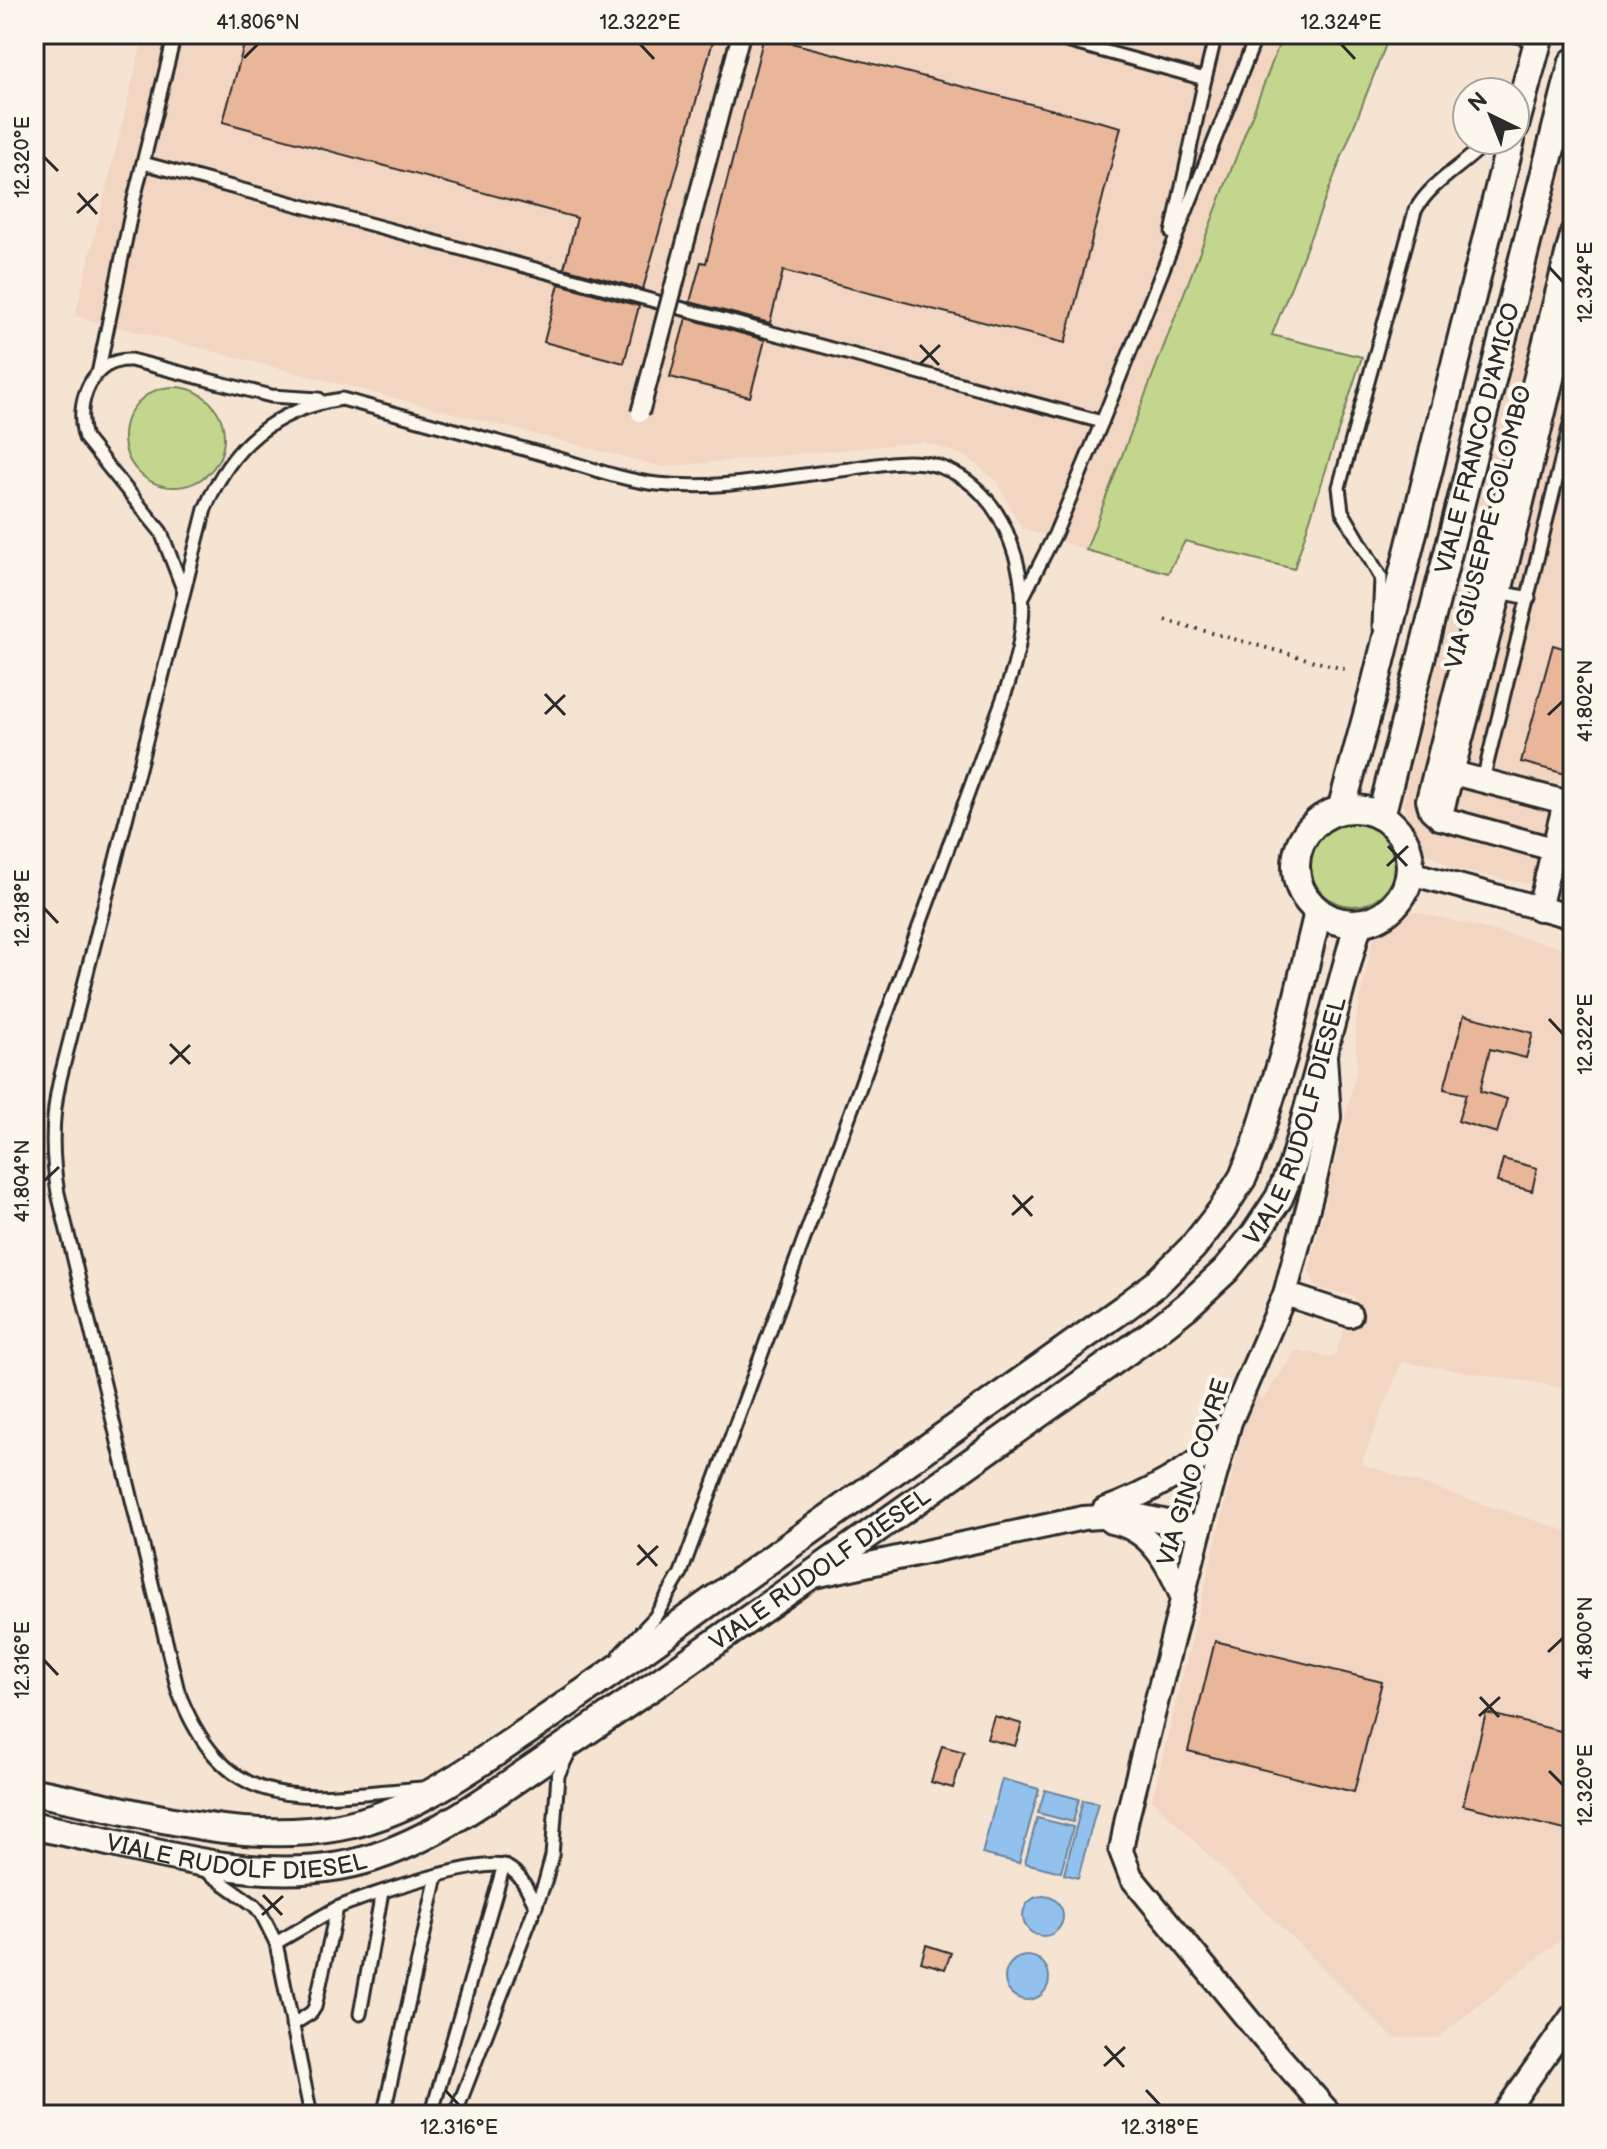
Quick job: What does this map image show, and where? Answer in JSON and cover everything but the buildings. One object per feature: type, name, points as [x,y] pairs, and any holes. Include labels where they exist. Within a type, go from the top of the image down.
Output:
[{"type":"street","points":[[640,413],[741,34]]},
{"type":"street","points":[[1526,76],[1539,37]]},
{"type":"street","name":"VIALE FRANCO D'AMICO","points":[[1381,816],[1573,62]]},
{"type":"street","name":"VIALE FRANCO D'AMICO","points":[[1341,810],[1507,156]]},
{"type":"street","name":"VIA GIUSEPPE COLOMBO","points":[[1573,231],[1564,319],[1500,592],[1440,818],[1431,810],[1428,796],[1564,319],[1573,293]]},
{"type":"street","points":[[1453,773],[1565,802],[1539,909]]},
{"type":"street","points":[[1341,810],[1369,811],[1381,816],[1395,826],[1410,856],[1405,892],[1393,908],[1376,919],[1358,924],[1344,923],[1318,912],[1305,899],[1298,882],[1297,855],[1309,829],[1323,817],[1341,810]]},
{"type":"street","points":[[1440,818],[1553,849]]},
{"type":"street","points":[[1410,873],[1573,917]]},
{"type":"street","name":"VIALE RUDOLF DIESEL","points":[[38,1790],[153,1819],[273,1833],[318,1830],[364,1821],[401,1808],[444,1787],[576,1699],[1124,1308],[1180,1261],[1222,1210],[1252,1157],[1284,1054],[1318,912]]},
{"type":"street","name":"VIALE RUDOLF DIESEL","points":[[34,1826],[188,1861],[288,1870],[337,1866],[377,1856],[458,1818],[611,1715],[1153,1333],[1216,1280],[1255,1234],[1283,1190],[1293,1164],[1358,924]]},
{"type":"street","name":"VIA GINO COVRE","points":[[1325,1047],[1329,1091],[1327,1129],[1285,1294],[1230,1422],[1200,1529],[1122,1842],[1122,1858],[1126,1869],[1195,1957],[1331,2115]]},
{"type":"street","points":[[1285,1294],[1350,1315]]},
{"type":"street","points":[[809,1577],[1083,1518],[1163,1485],[1226,1438]]},
{"type":"street","points":[[1083,1518],[1135,1515],[1200,1529]]},
{"type":"street","points":[[1083,1518],[1124,1524],[1144,1535],[1166,1562],[1183,1599]]},
{"type":"street","points":[[1503,2115],[1573,2015]]},
{"type":"lane","points":[[175,34],[143,163],[99,369],[86,393],[83,434],[92,450],[161,532],[183,590]]},
{"type":"lane","points":[[1041,34],[1205,79]]},
{"type":"lane","points":[[1164,268],[1216,34]]},
{"type":"lane","points":[[1024,595],[1055,534],[1102,422],[1257,34]]},
{"type":"lane","points":[[1508,34],[1539,37]]},
{"type":"lane","points":[[1373,693],[1381,578],[1342,511],[1339,487],[1415,211],[1425,195],[1472,156]]},
{"type":"lane","points":[[143,163],[1102,422]]},
{"type":"lane","points":[[99,369],[112,361],[131,360],[271,396],[342,399],[654,484],[712,485],[895,463],[930,464],[962,477],[992,504],[1015,552],[1024,595],[1023,629],[1012,675],[681,1573],[655,1617],[576,1699]]},
{"type":"lane","points":[[342,399],[318,403],[284,415],[253,438],[229,463],[205,509],[56,1095],[52,1136],[58,1193],[178,1691],[199,1734],[233,1773],[258,1788],[283,1795],[444,1787]]},
{"type":"lane","points":[[1483,780],[1573,412]]},
{"type":"lane","points":[[1500,592],[1529,598]]},
{"type":"lane","points":[[455,2115],[536,1906],[552,1856],[560,1769],[569,1753],[611,1715]]},
{"type":"lane","points":[[34,1836],[69,1832]]},
{"type":"lane","points":[[188,1861],[244,1896],[261,1913],[276,1943],[311,2115]]},
{"type":"lane","points":[[276,1943],[337,1908],[469,1867],[504,1865],[521,1877],[536,1906]]},
{"type":"lane","points":[[431,2115],[504,1865]]},
{"type":"lane","points":[[384,2112],[437,1876]]},
{"type":"lane","points":[[360,2014],[382,1892]]},
{"type":"lane","points":[[292,2025],[315,2007],[337,1908]]},
{"type":"path","points":[[1165,620],[1347,670]]},
{"type":"shaded area","points":[[144,34],[1282,34],[1086,550],[1021,528],[997,481],[965,456],[924,442],[663,467],[75,316]]},
{"type":"shaded area","points":[[1573,128],[1573,893],[1453,869],[1422,849],[1402,804]]},
{"type":"shaded area","points":[[1413,911],[1573,950],[1573,1389],[1402,1362],[1361,1464],[1573,1533],[1573,1930],[1438,2038],[1393,2038],[1152,1799],[1252,1395],[1264,1398],[1296,1350],[1334,1357],[1355,1297],[1317,1288],[1309,1272],[1357,1067],[1355,1023],[1373,939]]},
{"type":"green space","points":[[1283,34],[1390,34],[1272,335],[1362,357],[1294,569],[1185,541],[1168,573],[1086,550]]},
{"type":"green space","points":[[174,387],[202,395],[216,409],[224,437],[216,465],[202,479],[174,487],[146,479],[132,465],[124,437],[132,409],[146,395]]},
{"type":"green space","points":[[1353,820],[1377,827],[1389,839],[1396,863],[1389,887],[1377,899],[1353,906],[1329,899],[1317,887],[1310,863],[1317,839],[1329,827]]},
{"type":"water","points":[[1002,1779],[1039,1789],[1019,1863],[982,1854]]},
{"type":"water","points":[[1045,1790],[1079,1799],[1073,1822],[1038,1813]]},
{"type":"water","points":[[1083,1800],[1098,1803],[1078,1878],[1064,1874]]},
{"type":"water","points":[[1037,1818],[1073,1827],[1061,1872],[1025,1863]]},
{"type":"water","points":[[1043,1896],[1057,1902],[1063,1916],[1057,1930],[1043,1936],[1029,1930],[1023,1916],[1029,1902]]},
{"type":"water","points":[[1027,1956],[1042,1963],[1049,1978],[1042,1993],[1027,2000],[1012,1993],[1005,1978],[1012,1963]]}]
